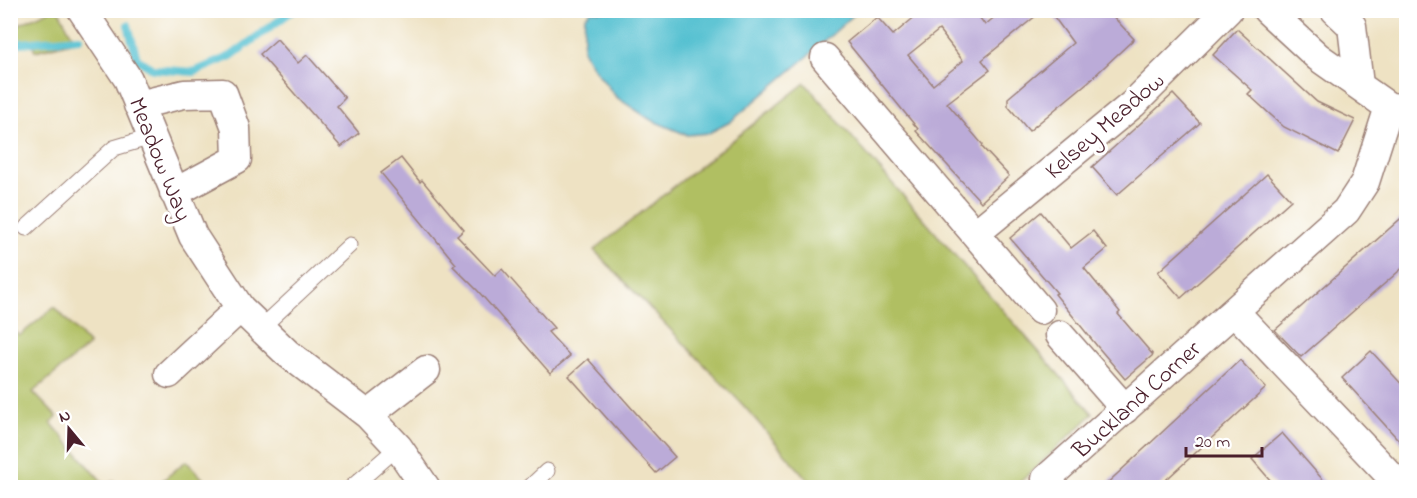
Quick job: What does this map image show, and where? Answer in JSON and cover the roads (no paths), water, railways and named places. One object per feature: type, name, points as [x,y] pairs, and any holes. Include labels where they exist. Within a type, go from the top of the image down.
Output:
[{"type":"street","name":"Meadow Way","points":[[82,10],[128,79],[193,236],[240,308],[288,352],[368,415],[398,447],[426,488]]},
{"type":"street","name":"Kelsey Meadow","points":[[976,233],[1133,104],[1228,10]]},
{"type":"street","points":[[1267,10],[1318,57],[1359,85],[1398,107]]},
{"type":"street","points":[[1335,10],[1352,26],[1359,85]]},
{"type":"street","points":[[825,58],[1040,310]]},
{"type":"street","points":[[138,105],[184,94],[222,93],[236,128],[237,159],[174,193]]},
{"type":"street","name":"Buckland Corner","points":[[1054,488],[1046,479],[1346,211],[1365,182],[1398,107]]},
{"type":"street","points":[[169,374],[240,308]]},
{"type":"street","points":[[1234,311],[1402,488]]},
{"type":"street","points":[[1060,335],[1125,409]]},
{"type":"street","points":[[368,415],[426,370]]},
{"type":"lane","points":[[26,228],[114,148],[151,137]]},
{"type":"lane","points":[[261,328],[350,245]]},
{"type":"lane","points":[[351,488],[398,447]]},
{"type":"lane","points":[[529,488],[547,471]]},
{"type":"water","points":[[591,11],[858,11],[730,122],[709,133],[687,135],[651,120],[616,97],[592,66],[583,50],[585,17]]},
{"type":"waterway","points":[[128,25],[137,59],[153,69],[194,72],[231,56],[292,11]]},
{"type":"waterway","points":[[10,44],[79,38]]}]
